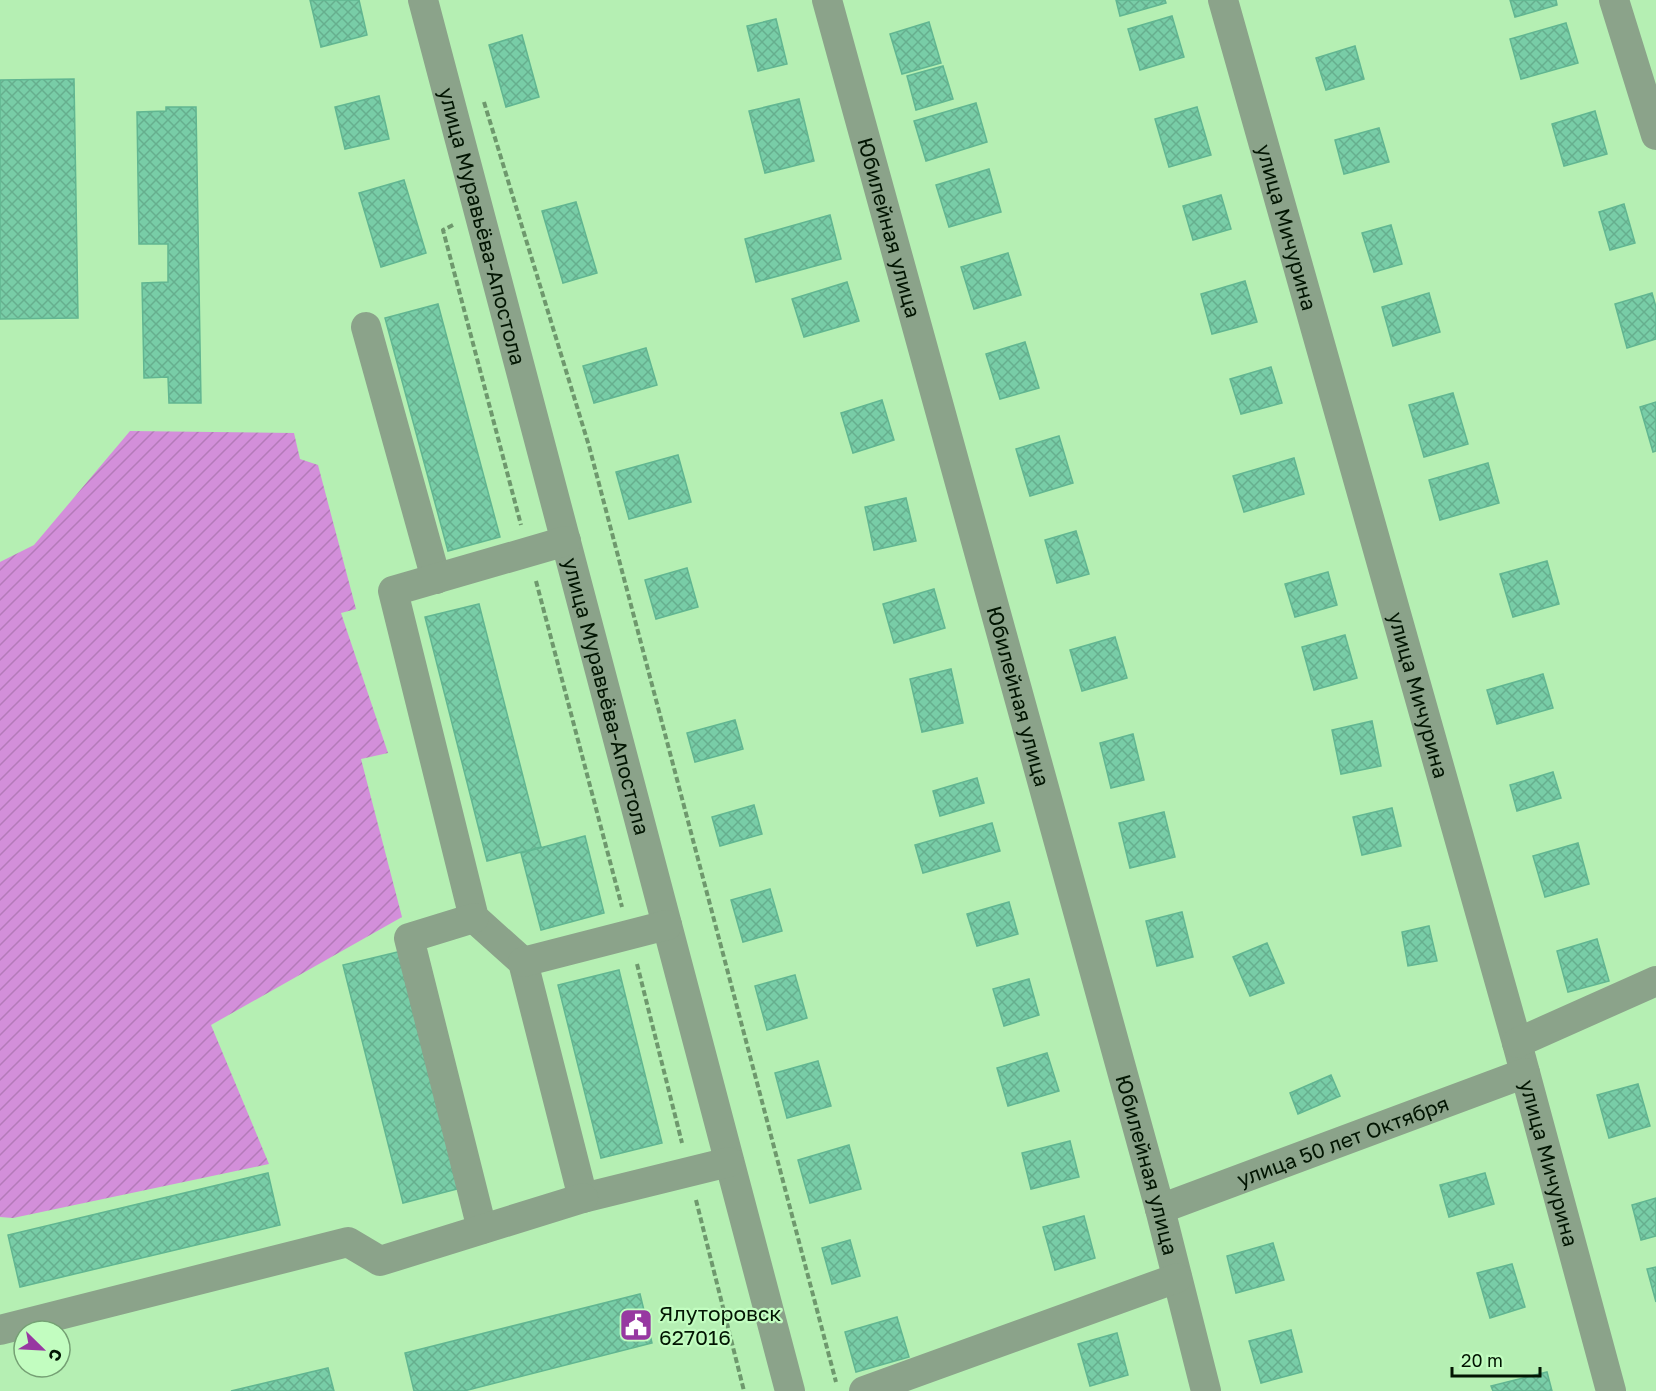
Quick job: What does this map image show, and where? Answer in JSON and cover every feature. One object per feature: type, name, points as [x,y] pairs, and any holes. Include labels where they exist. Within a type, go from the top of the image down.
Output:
[{"type":"street","name":"улица Муравьёва-Апостола","points":[[423,0],[790,1391]]},
{"type":"street","name":"Юбилейная улица","points":[[827,0],[1160,1209],[1206,1391]]},
{"type":"street","name":"улица Мичурина","points":[[1223,0],[1517,1043],[1611,1391]]},
{"type":"street","points":[[1614,0],[1656,135]]},
{"type":"street","points":[[366,327],[436,579]]},
{"type":"street","points":[[566,542],[393,591],[474,918],[523,962],[584,1198]]},
{"type":"street","points":[[474,918],[409,938],[482,1229]]},
{"type":"street","points":[[523,962],[667,925]]},
{"type":"street","points":[[1517,1043],[1656,981]]},
{"type":"street","name":"улица 50 лет Октября","points":[[1160,1209],[1525,1073]]},
{"type":"street","points":[[0,1330],[348,1242],[380,1261],[584,1198],[729,1162]]},
{"type":"street","points":[[864,1391],[1177,1278]]},
{"type":"path","points":[[483,99],[589,446],[839,1391]]},
{"type":"path","points":[[513,198],[443,230],[629,934],[744,1391]]},
{"type":"shaded area","points":[[130,431],[294,433],[300,459],[318,465],[356,609],[341,613],[388,753],[361,759],[402,917],[211,1025],[269,1164],[13,1218],[0,1217],[0,562],[34,545]]},
{"type":"building","points":[[310,0],[359,0],[367,35],[321,47]]},
{"type":"building","points":[[1116,0],[1165,0],[1166,3],[1120,16]]},
{"type":"building","points":[[1510,0],[1556,0],[1557,5],[1515,17]]},
{"type":"building","points":[[1172,16],[1184,57],[1140,70],[1128,29]]},
{"type":"building","points":[[776,19],[787,64],[758,71],[747,26]]},
{"type":"building","points":[[929,22],[941,63],[902,74],[890,34]]},
{"type":"building","points":[[1566,23],[1578,63],[1521,79],[1510,39]]},
{"type":"building","points":[[522,35],[539,97],[506,107],[489,45]]},
{"type":"building","points":[[1355,46],[1364,79],[1326,90],[1316,58]]},
{"type":"building","points":[[943,66],[953,99],[916,110],[907,76]]},
{"type":"building","points":[[74,79],[78,318],[0,319],[0,80]]},
{"type":"building","points":[[379,96],[389,139],[345,149],[335,107]]},
{"type":"building","points":[[799,99],[814,161],[765,173],[749,111]]},
{"type":"building","points":[[976,103],[987,142],[926,161],[914,121]]},
{"type":"building","points":[[166,107],[196,107],[201,403],[169,403],[168,377],[144,378],[142,283],[168,282],[168,244],[139,244],[137,112],[166,111]]},
{"type":"building","points":[[1197,107],[1211,155],[1169,167],[1155,119]]},
{"type":"building","points":[[1595,111],[1607,154],[1564,166],[1552,124]]},
{"type":"building","points":[[1379,128],[1389,162],[1344,174],[1335,140]]},
{"type":"building","points":[[989,169],[1001,212],[949,227],[936,185]]},
{"type":"building","points":[[404,180],[426,253],[381,267],[359,193]]},
{"type":"building","points":[[1221,195],[1231,229],[1193,240],[1183,206]]},
{"type":"building","points":[[576,202],[597,273],[563,283],[542,211]]},
{"type":"building","points":[[1624,204],[1635,243],[1610,250],[1599,212]]},
{"type":"building","points":[[830,215],[841,259],[756,282],[745,239]]},
{"type":"building","points":[[1391,225],[1402,264],[1374,272],[1362,233]]},
{"type":"building","points":[[1008,253],[1021,295],[974,309],[961,267]]},
{"type":"building","points":[[1245,281],[1257,322],[1212,334],[1201,294]]},
{"type":"building","points":[[847,282],[859,321],[804,337],[792,299]]},
{"type":"building","points":[[1429,293],[1440,332],[1393,346],[1382,307]]},
{"type":"building","points":[[1652,293],[1656,307],[1656,339],[1627,348],[1615,304]]},
{"type":"building","points":[[438,304],[500,537],[448,551],[385,318]]},
{"type":"building","points":[[1025,342],[1039,388],[1000,399],[986,354]]},
{"type":"building","points":[[646,348],[657,385],[594,403],[583,366]]},
{"type":"building","points":[[1271,367],[1282,403],[1241,414],[1230,379]]},
{"type":"building","points":[[1453,393],[1468,444],[1424,457],[1409,405]]},
{"type":"building","points":[[882,400],[894,440],[853,453],[841,413]]},
{"type":"building","points":[[1656,402],[1656,451],[1653,452],[1640,407]]},
{"type":"building","points":[[1059,436],[1073,483],[1030,496],[1016,449]]},
{"type":"building","points":[[678,455],[691,502],[629,519],[616,472]]},
{"type":"building","points":[[1294,458],[1304,494],[1244,512],[1233,476]]},
{"type":"building","points":[[1488,463],[1499,503],[1440,520],[1429,480]]},
{"type":"building","points":[[906,498],[916,541],[874,550],[865,507]]},
{"type":"building","points":[[1076,531],[1089,574],[1057,583],[1045,540]]},
{"type":"building","points":[[1547,561],[1559,604],[1513,617],[1500,574]]},
{"type":"building","points":[[687,568],[698,607],[656,619],[645,580]]},
{"type":"building","points":[[1328,572],[1337,605],[1295,617],[1285,584]]},
{"type":"building","points":[[934,589],[945,628],[894,643],[883,604]]},
{"type":"building","points":[[479,604],[541,847],[487,861],[425,617]]},
{"type":"building","points":[[1345,635],[1357,678],[1314,690],[1302,647]]},
{"type":"building","points":[[1115,637],[1127,678],[1082,691],[1070,650]]},
{"type":"building","points":[[951,669],[963,723],[922,732],[910,679]]},
{"type":"building","points":[[1543,674],[1553,708],[1497,724],[1487,690]]},
{"type":"building","points":[[735,720],[743,749],[695,762],[687,733]]},
{"type":"building","points":[[1372,721],[1381,766],[1341,774],[1332,730]]},
{"type":"building","points":[[1133,734],[1144,780],[1111,788],[1100,743]]},
{"type":"building","points":[[1553,772],[1561,798],[1517,811],[1510,785]]},
{"type":"building","points":[[977,778],[984,803],[940,816],[933,791]]},
{"type":"building","points":[[754,805],[762,834],[720,846],[712,817]]},
{"type":"building","points":[[1392,808],[1401,846],[1362,855],[1353,817]]},
{"type":"building","points":[[1164,812],[1175,857],[1130,868],[1119,823]]},
{"type":"building","points":[[992,823],[1000,851],[923,873],[915,845]]},
{"type":"building","points":[[585,836],[604,913],[541,930],[521,853]]},
{"type":"building","points":[[1578,843],[1589,884],[1545,897],[1533,856]]},
{"type":"building","points":[[770,889],[782,931],[743,942],[731,900]]},
{"type":"building","points":[[1009,902],[1018,934],[977,946],[967,914]]},
{"type":"building","points":[[1182,912],[1193,957],[1157,966],[1146,921]]},
{"type":"building","points":[[1429,926],[1437,961],[1408,966],[1402,932]]},
{"type":"building","points":[[1597,939],[1609,981],[1568,992],[1557,951]]},
{"type":"building","points":[[1267,943],[1284,983],[1250,996],[1233,957]]},
{"type":"building","points":[[402,951],[461,1188],[403,1203],[343,965]]},
{"type":"building","points":[[619,970],[662,1143],[601,1158],[558,985]]},
{"type":"building","points":[[795,975],[807,1018],[767,1030],[755,986]]},
{"type":"building","points":[[1029,979],[1039,1015],[1004,1026],[993,989]]},
{"type":"building","points":[[1047,1053],[1059,1091],[1008,1106],[997,1068]]},
{"type":"building","points":[[818,1061],[831,1106],[787,1118],[775,1073]]},
{"type":"building","points":[[1331,1075],[1340,1096],[1298,1114],[1290,1093]]},
{"type":"building","points":[[1638,1084],[1650,1126],[1609,1138],[1597,1095]]},
{"type":"building","points":[[1070,1141],[1079,1177],[1031,1189],[1022,1153]]},
{"type":"building","points":[[849,1145],[861,1189],[810,1203],[798,1160]]},
{"type":"building","points":[[268,1173],[280,1225],[20,1287],[8,1235]]},
{"type":"building","points":[[1485,1173],[1494,1204],[1449,1217],[1440,1185]]},
{"type":"building","points":[[1656,1198],[1656,1236],[1641,1240],[1632,1205]]},
{"type":"building","points":[[1084,1216],[1095,1258],[1055,1270],[1043,1227]]},
{"type":"building","points":[[850,1240],[860,1276],[832,1284],[822,1248]]},
{"type":"building","points":[[1273,1243],[1284,1280],[1236,1293],[1227,1256]]},
{"type":"building","points":[[1512,1264],[1525,1307],[1490,1318],[1477,1273]]},
{"type":"building","points":[[1656,1267],[1656,1302],[1647,1269]]},
{"type":"building","points":[[640,1294],[652,1343],[464,1391],[414,1391],[405,1353]]},
{"type":"building","points":[[897,1317],[909,1357],[856,1372],[845,1332]]},
{"type":"building","points":[[1291,1330],[1302,1372],[1261,1383],[1249,1341]]},
{"type":"building","points":[[1117,1333],[1128,1375],[1090,1386],[1078,1344]]},
{"type":"building","points":[[328,1368],[334,1391],[231,1391]]},
{"type":"building","points":[[1547,1372],[1552,1391],[1493,1391],[1491,1386]]},
{"type":"place","name":"Ялуторовск 627016","points":[[636,1325]]}]
